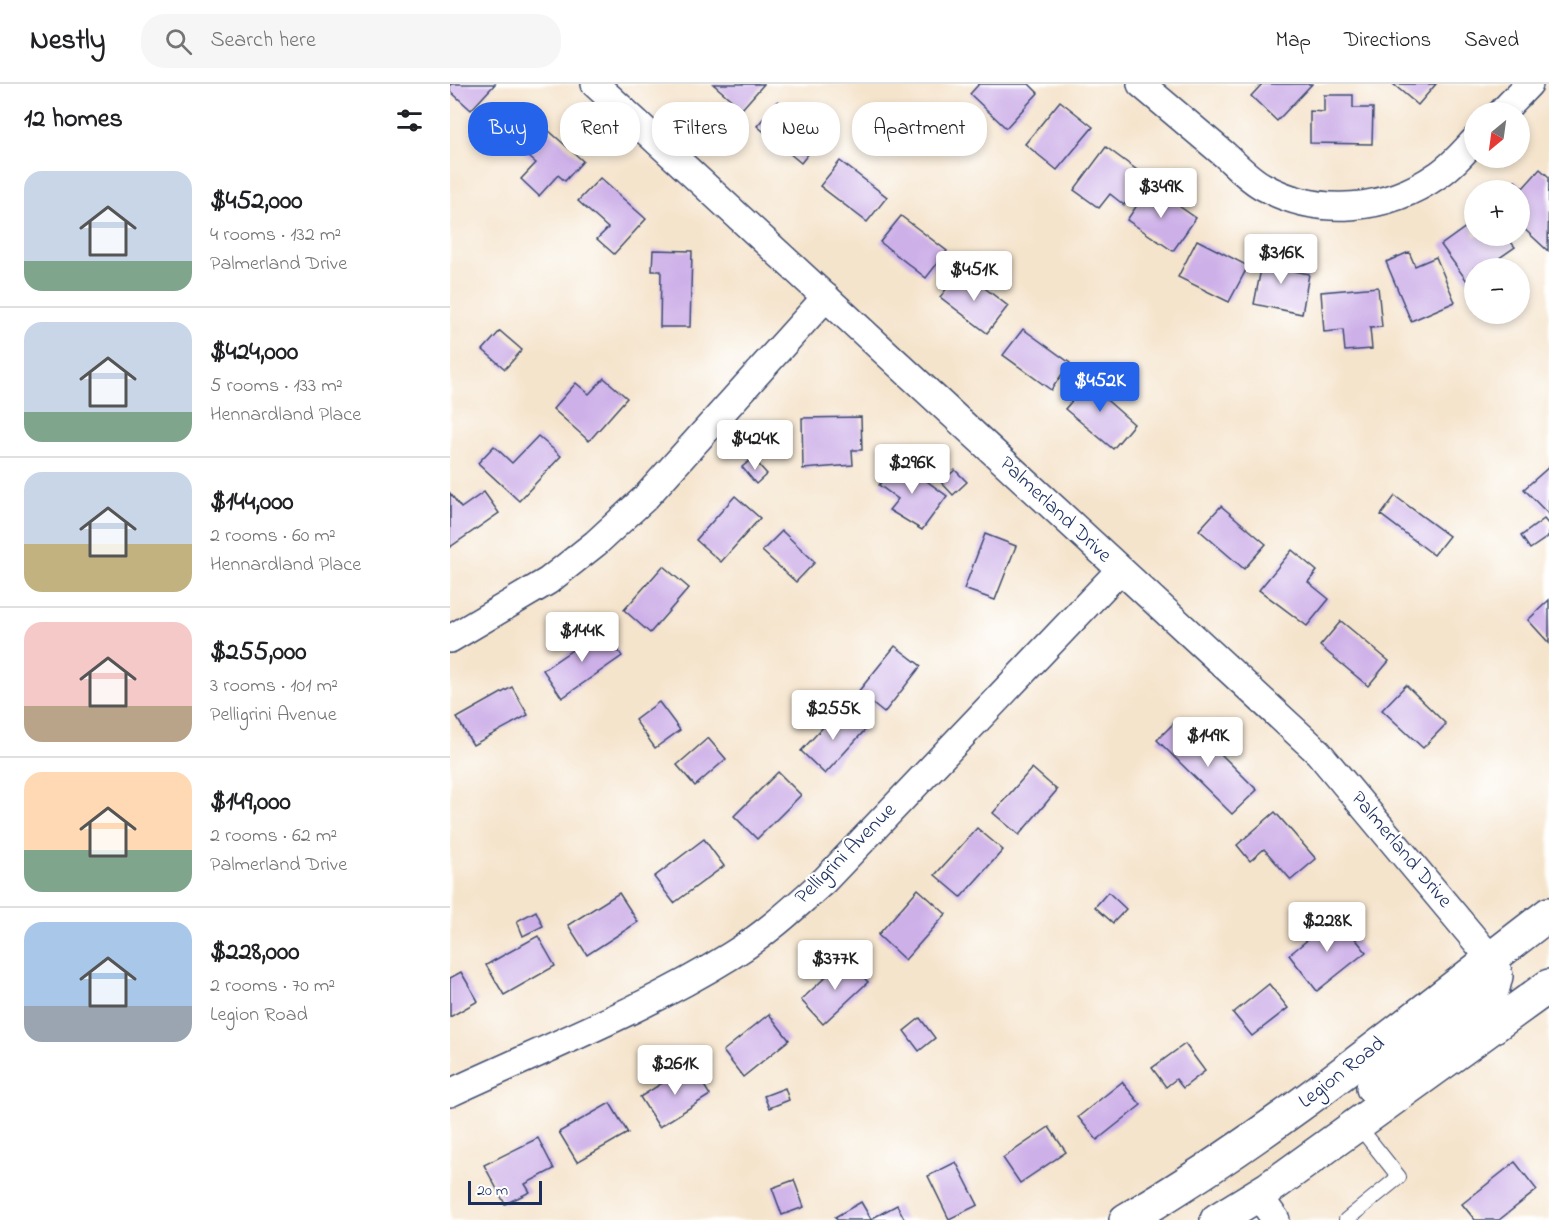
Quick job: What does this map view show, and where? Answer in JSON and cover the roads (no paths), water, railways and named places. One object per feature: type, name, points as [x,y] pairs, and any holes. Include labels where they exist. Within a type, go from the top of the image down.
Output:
[{"type":"main road","name":"Legion Road","points":[[1126,1220],[1224,1160],[1269,1128],[1549,914]]},
{"type":"main road","points":[[1327,1146],[1342,1113],[1493,988],[1496,976],[1491,959]]},
{"type":"main road","points":[[1218,1220],[1267,1207],[1327,1146],[1549,986]]},
{"type":"street","name":"Palmerland Drive","points":[[595,84],[1318,752],[1491,959]]},
{"type":"street","points":[[1141,84],[1262,186],[1293,200],[1348,207],[1381,202],[1413,191],[1450,166],[1464,151]]},
{"type":"street","points":[[1512,102],[1529,84]]},
{"type":"street","points":[[450,639],[548,581],[596,543],[645,498],[826,297]]},
{"type":"street","name":"Pelligrini Avenue","points":[[450,1093],[680,985],[734,954],[774,925],[824,881],[1120,570]]},
{"type":"lane","points":[[1346,1220],[1399,1177],[1357,1124]]}]
